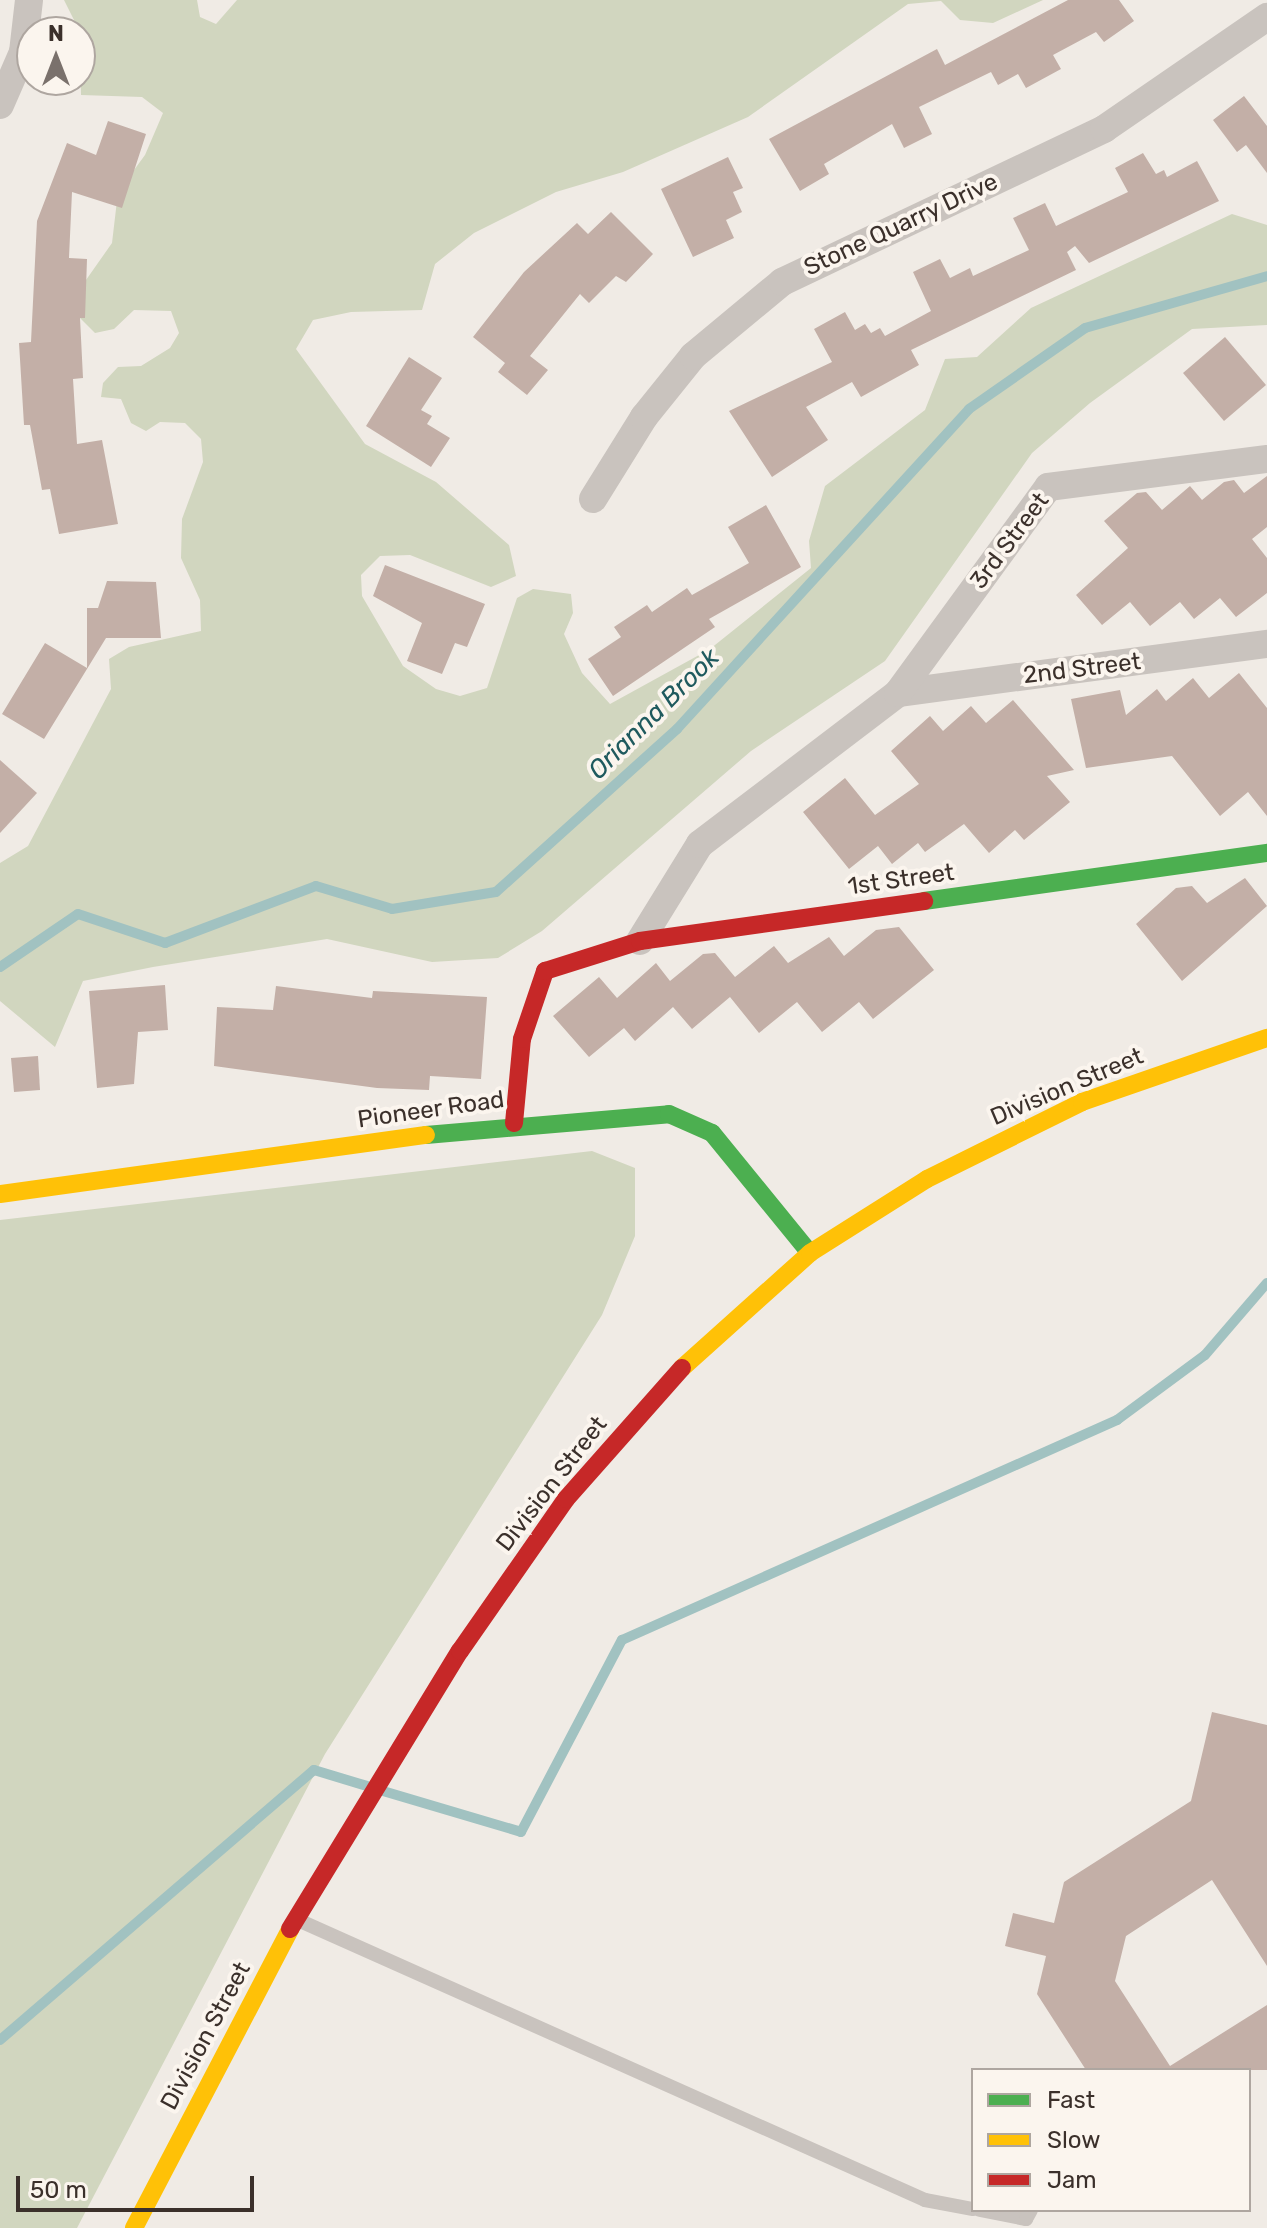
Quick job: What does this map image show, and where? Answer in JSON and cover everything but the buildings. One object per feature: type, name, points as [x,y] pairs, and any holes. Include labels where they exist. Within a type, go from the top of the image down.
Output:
[{"type":"street","points":[[0,105],[23,52],[29,0]]},
{"type":"street","name":"Stone Quarry Drive","points":[[593,499],[644,417],[693,356],[782,282],[1104,129],[1267,17]]},
{"type":"street","name":"3rd Street","points":[[898,693],[1048,487],[1267,459]]},
{"type":"street","name":"2nd Street","points":[[898,693],[1267,644]]},
{"type":"street","points":[[640,941],[700,844],[898,693]]},
{"type":"street","name":"1st Street","points":[[514,1123],[522,1039],[545,971],[640,941],[1267,853]]},
{"type":"street","name":"Division Street","points":[[134,2228],[295,1919],[460,1651],[566,1499],[720,1329],[810,1253],[1012,1133],[1141,1080],[1267,1038]]},
{"type":"street","name":"Pioneer Road","points":[[0,1194],[514,1123],[669,1114],[712,1133],[810,1253]]},
{"type":"lane","points":[[295,1919],[925,2200],[971,2209]]},
{"type":"lane","points":[[990,2212],[1026,2219],[1030,2212]]},
{"type":"green space","points":[[64,0],[197,0],[200,17],[216,24],[237,0],[1043,0],[993,23],[960,20],[941,1],[908,4],[748,117],[623,172],[556,192],[474,233],[435,264],[422,310],[351,312],[313,320],[296,349],[365,444],[436,482],[509,545],[516,576],[491,587],[410,555],[380,556],[361,575],[362,596],[403,666],[436,689],[460,696],[487,688],[517,598],[533,589],[571,594],[573,613],[564,634],[582,673],[610,704],[710,649],[811,568],[809,541],[825,486],[925,410],[945,359],[977,357],[1031,308],[1232,214],[1267,225],[1267,325],[1192,329],[1090,403],[1032,453],[885,661],[751,751],[542,931],[498,958],[432,962],[327,939],[83,981],[55,1047],[0,1001],[0,863],[28,846],[111,689],[109,659],[129,647],[201,631],[200,600],[181,558],[182,519],[203,462],[201,439],[185,423],[160,422],[146,431],[131,423],[121,399],[101,397],[103,383],[118,367],[141,366],[170,348],[179,333],[171,311],[134,310],[114,329],[95,333],[75,313],[86,280],[112,243],[118,192],[145,155],[163,113],[142,97],[96,95],[96,16],[72,16]]},
{"type":"green space","points":[[592,1151],[635,1168],[635,1236],[602,1315],[325,1754],[77,2228],[0,2228],[0,1220]]},
{"type":"waterway","name":"Orianna Brook","points":[[0,967],[78,914],[165,943],[316,886],[392,909],[496,892],[677,729],[969,409],[1085,328],[1267,276]]},
{"type":"waterway","points":[[383,1791],[521,1832],[622,1640],[1117,1420],[1205,1355],[1267,1283]]},
{"type":"waterway","points":[[0,2040],[314,1770],[367,1786]]},
{"type":"traffic: fast","points":[[924,901],[1267,853]]},
{"type":"traffic: fast","points":[[426,1135],[669,1114],[712,1133],[810,1253]]},
{"type":"traffic: slow","points":[[682,1368],[810,1253],[927,1179],[1082,1102],[1267,1038]]},
{"type":"traffic: slow","points":[[0,1194],[426,1135]]},
{"type":"traffic: slow","points":[[134,2228],[290,1929]]},
{"type":"traffic: jam","points":[[514,1123],[522,1039],[545,971],[640,941],[924,901]]},
{"type":"traffic: jam","points":[[290,1929],[460,1651],[566,1499],[682,1368]]}]
